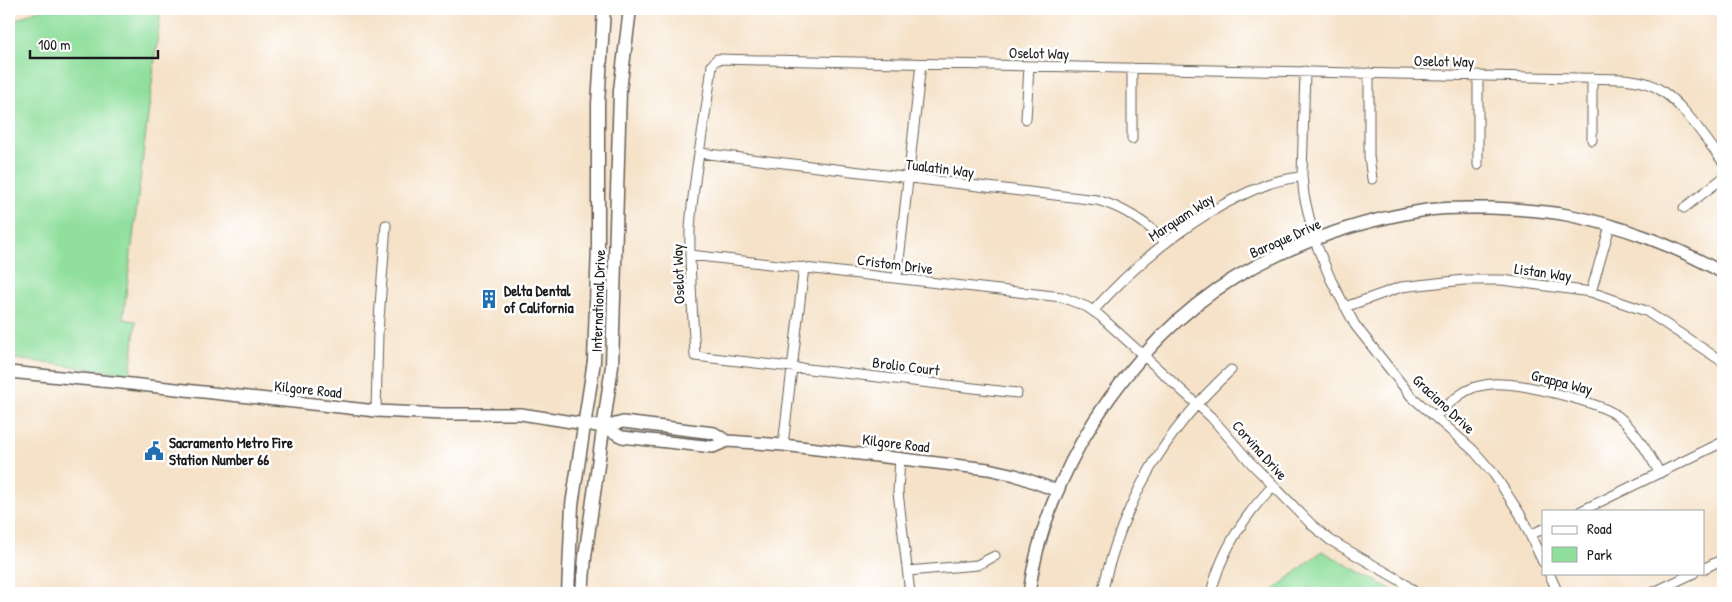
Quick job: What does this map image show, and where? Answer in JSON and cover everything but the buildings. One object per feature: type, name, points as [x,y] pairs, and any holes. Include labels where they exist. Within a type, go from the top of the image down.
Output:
[{"type":"main road","name":"International Drive","points":[[568,593],[572,504],[594,361],[598,246],[598,104],[604,9]]},
{"type":"main road","name":"International Drive","points":[[582,593],[585,557],[612,366],[620,90],[630,9]]},
{"type":"street","name":"Oselot Way","points":[[792,367],[695,356],[690,255],[693,197],[712,65],[717,60],[1305,71],[1636,80],[1650,84],[1678,104],[1723,162]]},
{"type":"street","points":[[897,278],[921,64]]},
{"type":"street","points":[[1026,119],[1029,66]]},
{"type":"street","points":[[1132,68],[1132,139]]},
{"type":"street","name":"Graciano Drive","points":[[1305,71],[1302,176],[1304,195],[1314,239],[1331,280],[1355,325],[1411,396],[1473,450],[1494,474],[1520,514],[1542,560]]},
{"type":"street","points":[[1369,73],[1369,156],[1372,179]]},
{"type":"street","points":[[1478,75],[1478,165]]},
{"type":"street","points":[[1592,78],[1592,140]]},
{"type":"street","name":"Tualatin Way","points":[[700,153],[1097,200],[1120,208],[1150,228],[1165,242]]},
{"type":"street","name":"Marquam Way","points":[[1093,311],[1131,271],[1165,242],[1206,215],[1270,183],[1302,176]]},
{"type":"street","points":[[1684,208],[1723,178]]},
{"type":"street","name":"Baroque Drive","points":[[1029,593],[1043,533],[1058,491],[1087,433],[1105,405],[1143,356],[1183,318],[1236,277],[1314,239],[1344,229],[1428,210],[1464,208],[1525,209],[1567,215],[1610,226],[1674,249],[1723,273]]},
{"type":"street","points":[[376,411],[378,332],[386,225]]},
{"type":"street","points":[[1591,292],[1610,226]]},
{"type":"street","name":"Cristom Drive","points":[[690,255],[1062,297],[1075,301],[1093,311]]},
{"type":"street","points":[[783,445],[804,267]]},
{"type":"street","name":"Listan Way","points":[[1345,307],[1401,286],[1464,280],[1502,280],[1591,292],[1646,312],[1723,362]]},
{"type":"street","name":"Corvina Drive","points":[[1093,311],[1224,430],[1251,463],[1312,525],[1348,552],[1401,581],[1416,593]]},
{"type":"street","name":"Brolio Court","points":[[792,367],[1017,393]]},
{"type":"street","points":[[1102,593],[1114,547],[1125,516],[1154,460],[1196,404],[1231,370]]},
{"type":"street","name":"Kilgore Road","points":[[9,372],[376,411],[443,414],[521,414],[604,427],[622,436],[631,438],[713,447],[727,441],[783,445],[988,469],[1015,475],[1058,491]]},
{"type":"street","name":"Grappa Way","points":[[1435,416],[1465,392],[1477,387],[1502,384],[1536,389],[1595,404],[1618,415],[1633,430],[1660,473]]},
{"type":"street","points":[[1583,510],[1723,442]]},
{"type":"street","points":[[900,458],[898,492],[910,593]]},
{"type":"street","points":[[1211,593],[1222,561],[1237,532],[1251,511],[1273,486]]},
{"type":"street","points":[[1530,535],[1542,529]]},
{"type":"street","points":[[908,571],[977,565],[995,556]]},
{"type":"street","points":[[1704,568],[1723,559]]},
{"type":"street","points":[[1549,574],[1558,593]]},
{"type":"street","points":[[1652,593],[1672,589],[1693,574]]},
{"type":"green space","points":[[40,9],[161,9],[123,319],[136,321],[130,374],[9,358],[9,23]]},
{"type":"green space","points":[[1322,551],[1387,587],[1397,593],[1270,593]]},
{"type":"place","name":"Delta Dental of California","points":[[489,299]]},
{"type":"place","name":"Sacramento Metro Fire Station Number 66","points":[[154,451]]}]
